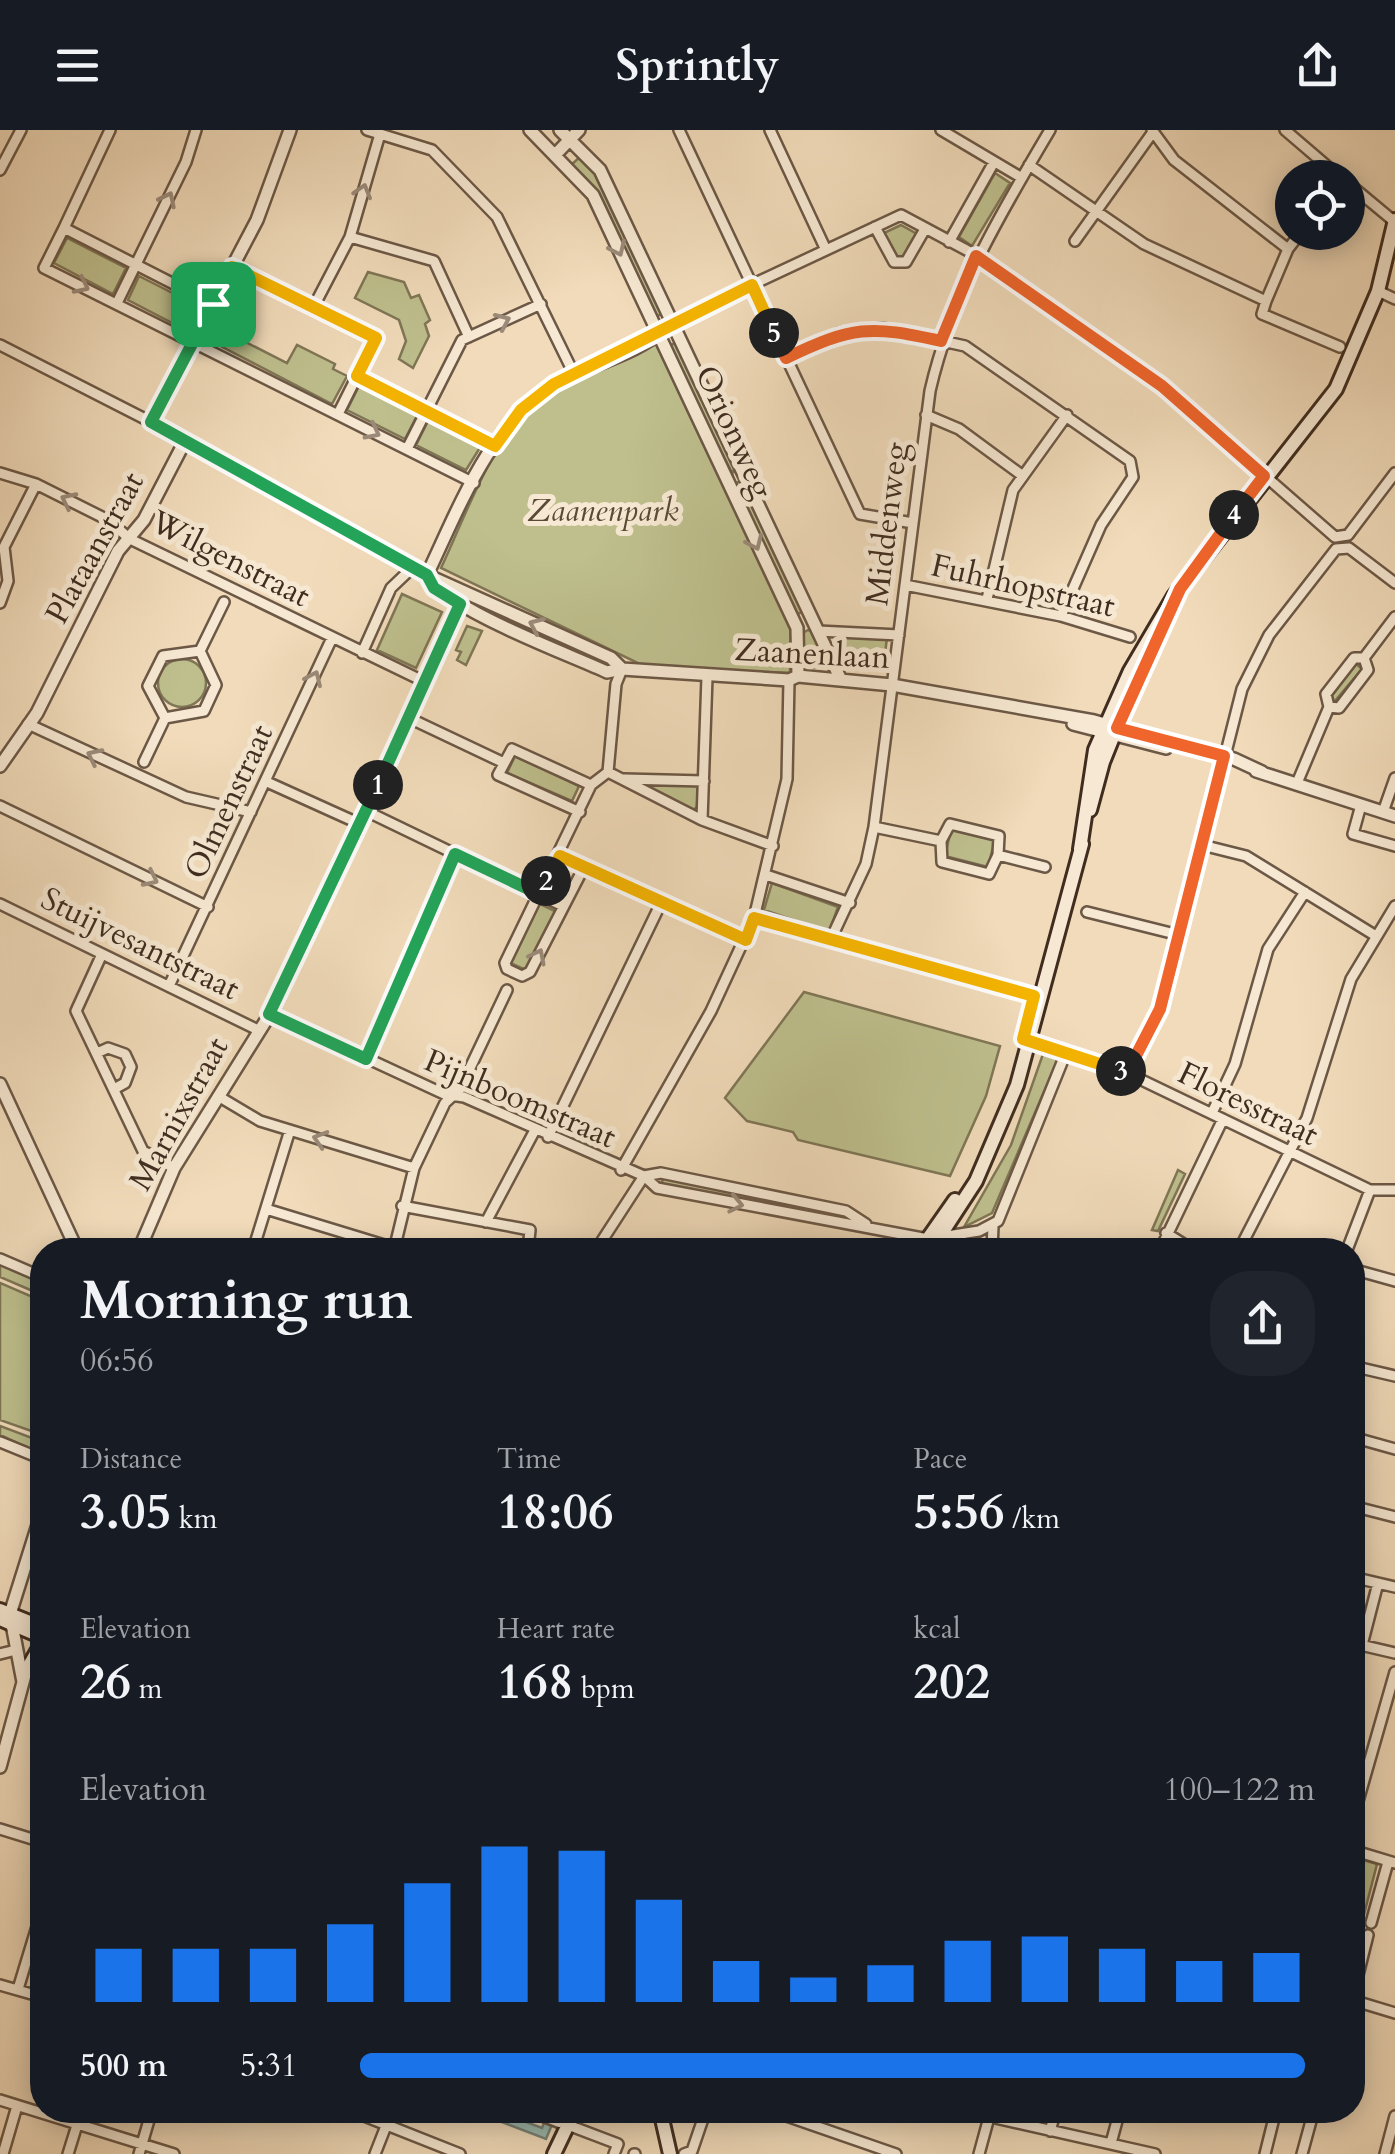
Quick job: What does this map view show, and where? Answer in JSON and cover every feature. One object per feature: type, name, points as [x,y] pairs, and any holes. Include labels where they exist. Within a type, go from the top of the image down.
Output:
[{"type":"main road","points":[[1380,284],[1395,221]]},
{"type":"main road","points":[[934,1238],[1004,1114],[1080,848],[1086,789],[1130,671],[1180,589],[1264,476],[1336,389],[1395,248]]},
{"type":"main road","points":[[8,1619],[30,1633]]},
{"type":"main road","points":[[24,1676],[30,1664]]},
{"type":"main road","points":[[554,2154],[560,2123]]},
{"type":"main road","points":[[663,2123],[670,2154]]},
{"type":"street","points":[[0,170],[21,130]]},
{"type":"street","points":[[110,130],[44,268],[474,483]]},
{"type":"street","points":[[117,303],[186,162],[196,130]]},
{"type":"street","points":[[151,422],[257,220],[290,130]]},
{"type":"street","points":[[367,130],[432,150],[497,217],[574,374]]},
{"type":"street","name":"Orionweg","points":[[530,130],[593,196],[797,628],[794,678]]},
{"type":"street","name":"Orionweg","points":[[560,130],[575,135],[582,152],[600,170],[841,680]]},
{"type":"street","points":[[679,130],[860,514],[913,523]]},
{"type":"street","points":[[770,130],[826,250]]},
{"type":"street","points":[[940,130],[1022,178]]},
{"type":"street","name":"Middenweg","points":[[830,941],[866,864],[874,827],[926,415],[941,341],[976,256],[1050,130]]},
{"type":"street","points":[[1285,130],[1320,160]]},
{"type":"street","points":[[1075,241],[1153,131],[1174,160],[1275,239]]},
{"type":"street","points":[[312,308],[350,238],[380,134]]},
{"type":"street","points":[[555,155],[575,135]]},
{"type":"street","points":[[949,242],[994,162]]},
{"type":"street","points":[[1029,165],[1144,244],[1266,301]]},
{"type":"street","points":[[1365,197],[1395,221]]},
{"type":"street","points":[[427,575],[495,446],[535,398],[574,374],[658,334],[672,322],[901,215],[976,256],[1162,386],[1335,537],[1395,584]]},
{"type":"street","points":[[875,227],[894,262],[906,262],[925,229]]},
{"type":"street","points":[[64,228],[213,304]]},
{"type":"street","points":[[350,238],[434,261],[469,337]]},
{"type":"street","points":[[1288,250],[1262,314],[1340,347]]},
{"type":"street","points":[[232,267],[376,338],[338,414]]},
{"type":"street","points":[[1380,284],[1395,300]]},
{"type":"street","points":[[406,449],[462,340],[542,304]]},
{"type":"street","points":[[786,358],[838,333],[882,328],[965,346],[1130,461],[1134,469],[1101,525],[1061,616]]},
{"type":"street","name":"Zaanenlaan","points":[[0,345],[151,422],[427,575],[434,588],[611,658],[622,669],[707,677],[892,684],[998,704],[1222,760],[1389,814]]},
{"type":"street","points":[[357,376],[495,446]]},
{"type":"street","points":[[926,415],[959,429],[1023,476]]},
{"type":"street","points":[[987,599],[1013,490],[1067,416]]},
{"type":"street","name":"Plataanstraat","points":[[0,766],[4,749],[25,728],[118,551],[130,538],[184,440]]},
{"type":"street","name":"Wilgenstraat","points":[[0,473],[36,484],[108,520],[130,538],[228,595],[425,682]]},
{"type":"street","points":[[1127,1073],[1160,1009],[1242,689],[1268,634],[1395,473]]},
{"type":"street","points":[[728,482],[743,474]]},
{"type":"street","points":[[0,603],[8,582],[2,548],[36,484]]},
{"type":"street","points":[[362,652],[391,588],[412,568]]},
{"type":"street","name":"Fuhrhopstraat","points":[[905,585],[1061,616],[1130,637]]},
{"type":"street","points":[[200,651],[228,595]]},
{"type":"street","name":"Marnixstraat","points":[[144,1238],[174,1168],[269,1014],[463,598]]},
{"type":"street","points":[[1364,658],[1395,617]]},
{"type":"street","points":[[797,628],[899,635]]},
{"type":"street","name":"Olmenstraat","points":[[170,986],[332,638]]},
{"type":"street","points":[[165,718],[204,710],[216,685],[200,651]]},
{"type":"street","points":[[165,718],[148,686],[164,656],[200,651]]},
{"type":"street","points":[[1297,784],[1328,707],[1326,694],[1354,658],[1364,658]]},
{"type":"street","points":[[1328,707],[1339,708],[1368,670],[1364,658]]},
{"type":"street","points":[[612,775],[616,684],[622,669]]},
{"type":"street","points":[[702,820],[707,677]]},
{"type":"street","points":[[620,1170],[711,1012],[754,918],[787,779],[794,678]]},
{"type":"street","points":[[141,770],[165,718]]},
{"type":"street","points":[[409,718],[502,762]]},
{"type":"street","points":[[25,728],[141,770],[186,798],[251,812]]},
{"type":"street","points":[[580,812],[498,775],[502,762],[512,749],[590,786]]},
{"type":"street","points":[[612,775],[702,820],[772,846]]},
{"type":"street","points":[[511,981],[505,964],[560,856],[590,786],[612,775],[704,782]]},
{"type":"street","points":[[1389,814],[1395,778]]},
{"type":"street","points":[[267,782],[360,824]]},
{"type":"street","points":[[1361,805],[1352,834],[1395,846]]},
{"type":"street","points":[[0,806],[208,907]]},
{"type":"street","points":[[366,811],[563,906]]},
{"type":"street","points":[[950,824],[999,836],[998,855],[990,874],[942,862],[941,842],[950,824]]},
{"type":"street","points":[[874,827],[941,842]]},
{"type":"street","points":[[1202,845],[1246,856],[1376,936]]},
{"type":"street","points":[[366,1059],[455,854]]},
{"type":"street","points":[[998,855],[1045,866]]},
{"type":"street","points":[[560,856],[746,940]]},
{"type":"street","points":[[396,1238],[414,1168],[511,981],[530,972],[584,867]]},
{"type":"street","points":[[766,875],[850,904]]},
{"type":"street","points":[[1212,1113],[1234,1064],[1268,950],[1304,892]]},
{"type":"street","points":[[548,1136],[662,903]]},
{"type":"street","name":"Stuijvesantstraat","points":[[0,904],[258,1030]]},
{"type":"street","points":[[1245,1238],[1324,1075],[1351,978],[1394,910]]},
{"type":"street","points":[[1086,912],[1179,935]]},
{"type":"street","points":[[754,918],[1038,997]]},
{"type":"street","points":[[102,954],[76,1011],[142,1151],[174,1168]]},
{"type":"street","name":"Pijnboomstraat","points":[[269,1014],[620,1170],[644,1176],[661,1172],[846,1211],[866,1224],[909,1238]]},
{"type":"street","name":"Floresstraat","points":[[1027,1040],[1127,1073],[1370,1190],[1394,1188]]},
{"type":"street","points":[[97,1053],[108,1048],[125,1054],[132,1066],[125,1083],[114,1089]]},
{"type":"street","points":[[992,1238],[993,1226],[1065,1054]]},
{"type":"street","points":[[0,1084],[71,1238]]},
{"type":"street","points":[[218,1096],[260,1121],[414,1168]]},
{"type":"street","points":[[1164,1238],[1223,1119]]},
{"type":"street","points":[[256,1238],[290,1130]]},
{"type":"street","points":[[486,1222],[534,1130]]},
{"type":"street","points":[[604,1238],[644,1176]]},
{"type":"street","name":"Pijnboomstraat","points":[[644,1176],[657,1188],[847,1226],[866,1224]]},
{"type":"street","points":[[1351,1238],[1370,1190]]},
{"type":"street","points":[[402,1206],[532,1231],[531,1238]]},
{"type":"street","points":[[266,1209],[359,1238]]},
{"type":"street","points":[[950,1238],[993,1226]]},
{"type":"street","points":[[1166,1233],[1174,1238]]},
{"type":"street","points":[[959,1238],[962,1234]]},
{"type":"street","points":[[0,1260],[30,1272]]},
{"type":"street","points":[[1365,1272],[1395,1280]]},
{"type":"street","points":[[1365,1369],[1395,1376]]},
{"type":"street","points":[[1365,1441],[1395,1449]]},
{"type":"street","points":[[0,1442],[30,1453]]},
{"type":"street","points":[[1365,1509],[1395,1517]]},
{"type":"street","points":[[24,1676],[8,1619],[30,1550]]},
{"type":"street","points":[[1365,1580],[1395,1587]]},
{"type":"street","points":[[1365,1621],[1378,1583]]},
{"type":"street","points":[[0,1767],[24,1676],[8,1619]]},
{"type":"street","points":[[1365,1646],[1395,1652]]},
{"type":"street","points":[[0,1654],[16,1650]]},
{"type":"street","points":[[1365,1777],[1395,1672]]},
{"type":"street","points":[[0,1828],[30,1838]]},
{"type":"street","points":[[1365,1854],[1392,1862],[1371,1923]]},
{"type":"street","points":[[1365,1947],[1368,1935]]},
{"type":"street","points":[[18,1989],[30,1950]]},
{"type":"street","points":[[0,1984],[30,1992]]},
{"type":"street","points":[[1365,2003],[1395,2013]]},
{"type":"street","points":[[0,2100],[30,2110]]},
{"type":"street","points":[[3,2154],[18,2106]]},
{"type":"street","points":[[1386,2154],[1395,2116]]},
{"type":"street","points":[[71,2123],[140,2149],[174,2154]]},
{"type":"street","points":[[140,2149],[148,2123]]},
{"type":"street","points":[[379,2123],[460,2154]]},
{"type":"street","points":[[560,2123],[616,2149]]},
{"type":"street","points":[[693,2153],[702,2123]]},
{"type":"street","points":[[807,2123],[896,2154]]},
{"type":"street","points":[[979,2154],[987,2123]]},
{"type":"street","points":[[1025,2123],[1155,2154]]},
{"type":"street","points":[[1050,2130],[1052,2123]]},
{"type":"street","points":[[1111,2143],[1116,2123]]},
{"type":"street","points":[[1265,2154],[1273,2123]]},
{"type":"street","points":[[1302,2154],[1310,2123]]},
{"type":"street","points":[[68,2154],[77,2125]]},
{"type":"street","points":[[375,2154],[386,2126]]},
{"type":"green space","points":[[581,156],[597,172],[663,313],[654,318],[571,165]]},
{"type":"green space","points":[[995,173],[1010,183],[972,246],[959,237]]},
{"type":"green space","points":[[901,225],[917,234],[903,258],[897,257],[884,233]]},
{"type":"green space","points":[[67,238],[126,268],[113,294],[54,263]]},
{"type":"green space","points":[[368,272],[404,282],[411,298],[419,295],[430,320],[425,324],[429,336],[413,368],[399,359],[406,341],[399,320],[355,298]]},
{"type":"green space","points":[[139,276],[194,304],[182,328],[128,300]]},
{"type":"green space","points":[[214,326],[287,363],[297,345],[335,364],[333,369],[347,376],[332,404],[207,339]]},
{"type":"green space","points":[[678,342],[737,472],[731,471],[733,475],[668,346]]},
{"type":"green space","name":"Zaanenpark","points":[[656,344],[791,628],[790,673],[646,667],[441,568],[489,464],[513,427],[557,392]]},
{"type":"green space","points":[[361,382],[419,412],[405,439],[347,410]]},
{"type":"green space","points":[[429,419],[481,446],[466,470],[416,445]]},
{"type":"green space","points":[[743,482],[805,611],[795,615],[735,485]]},
{"type":"green space","points":[[998,586],[1058,600],[1057,604],[999,593]]},
{"type":"green space","points":[[402,594],[442,612],[416,668],[377,650]]},
{"type":"green space","points":[[480,603],[606,661],[604,667],[479,608]]},
{"type":"green space","points":[[467,626],[482,631],[466,665],[457,660],[461,652],[456,650]]},
{"type":"green space","points":[[808,630],[832,668],[799,667],[801,634]]},
{"type":"green space","points":[[834,635],[887,638],[883,669],[849,669]]},
{"type":"green space","points":[[182,659],[199,666],[206,683],[199,700],[182,707],[165,700],[158,683],[165,666]]},
{"type":"green space","points":[[1355,663],[1362,669],[1334,702],[1331,696]]},
{"type":"green space","points":[[515,756],[579,786],[572,801],[507,773]]},
{"type":"green space","points":[[645,783],[698,784],[697,807],[693,810],[644,788]]},
{"type":"green space","points":[[951,829],[995,839],[988,867],[945,856]]},
{"type":"green space","points":[[772,883],[838,907],[829,932],[764,910]]},
{"type":"green space","points":[[538,903],[557,912],[528,971],[508,962]]},
{"type":"green space","points":[[804,992],[1000,1046],[986,1096],[950,1176],[798,1140],[793,1132],[747,1121],[725,1098]]},
{"type":"green space","points":[[1043,1054],[1058,1059],[992,1213],[964,1227],[1011,1145]]},
{"type":"green space","points":[[1178,1170],[1185,1174],[1158,1231],[1152,1230]]},
{"type":"green space","points":[[664,1177],[840,1215],[841,1220],[661,1184]]},
{"type":"green space","points":[[0,1264],[30,1278],[30,1290],[0,1277]]},
{"type":"green space","points":[[0,1283],[30,1296],[30,1431],[0,1420]]},
{"type":"green space","points":[[0,1426],[30,1437],[30,1449],[0,1435]]},
{"type":"green space","points":[[1365,1861],[1377,1864],[1365,1910]]},
{"type":"water","points":[[505,2123],[529,2123],[542,2128],[544,2123],[553,2123],[546,2139]]},
{"type":"route","points":[[976,256],[1162,386],[1264,476],[1180,589],[1117,728],[1224,756],[1160,1009],[1127,1073],[1023,1039],[1034,996],[754,918],[746,940],[560,856],[539,894],[455,854],[366,1059],[269,1014],[460,604],[434,588],[427,575],[151,422],[213,304],[232,267],[376,338],[357,376],[495,446],[521,410],[554,384],[752,285],[786,358],[838,333],[882,328],[941,341],[976,256]]}]
